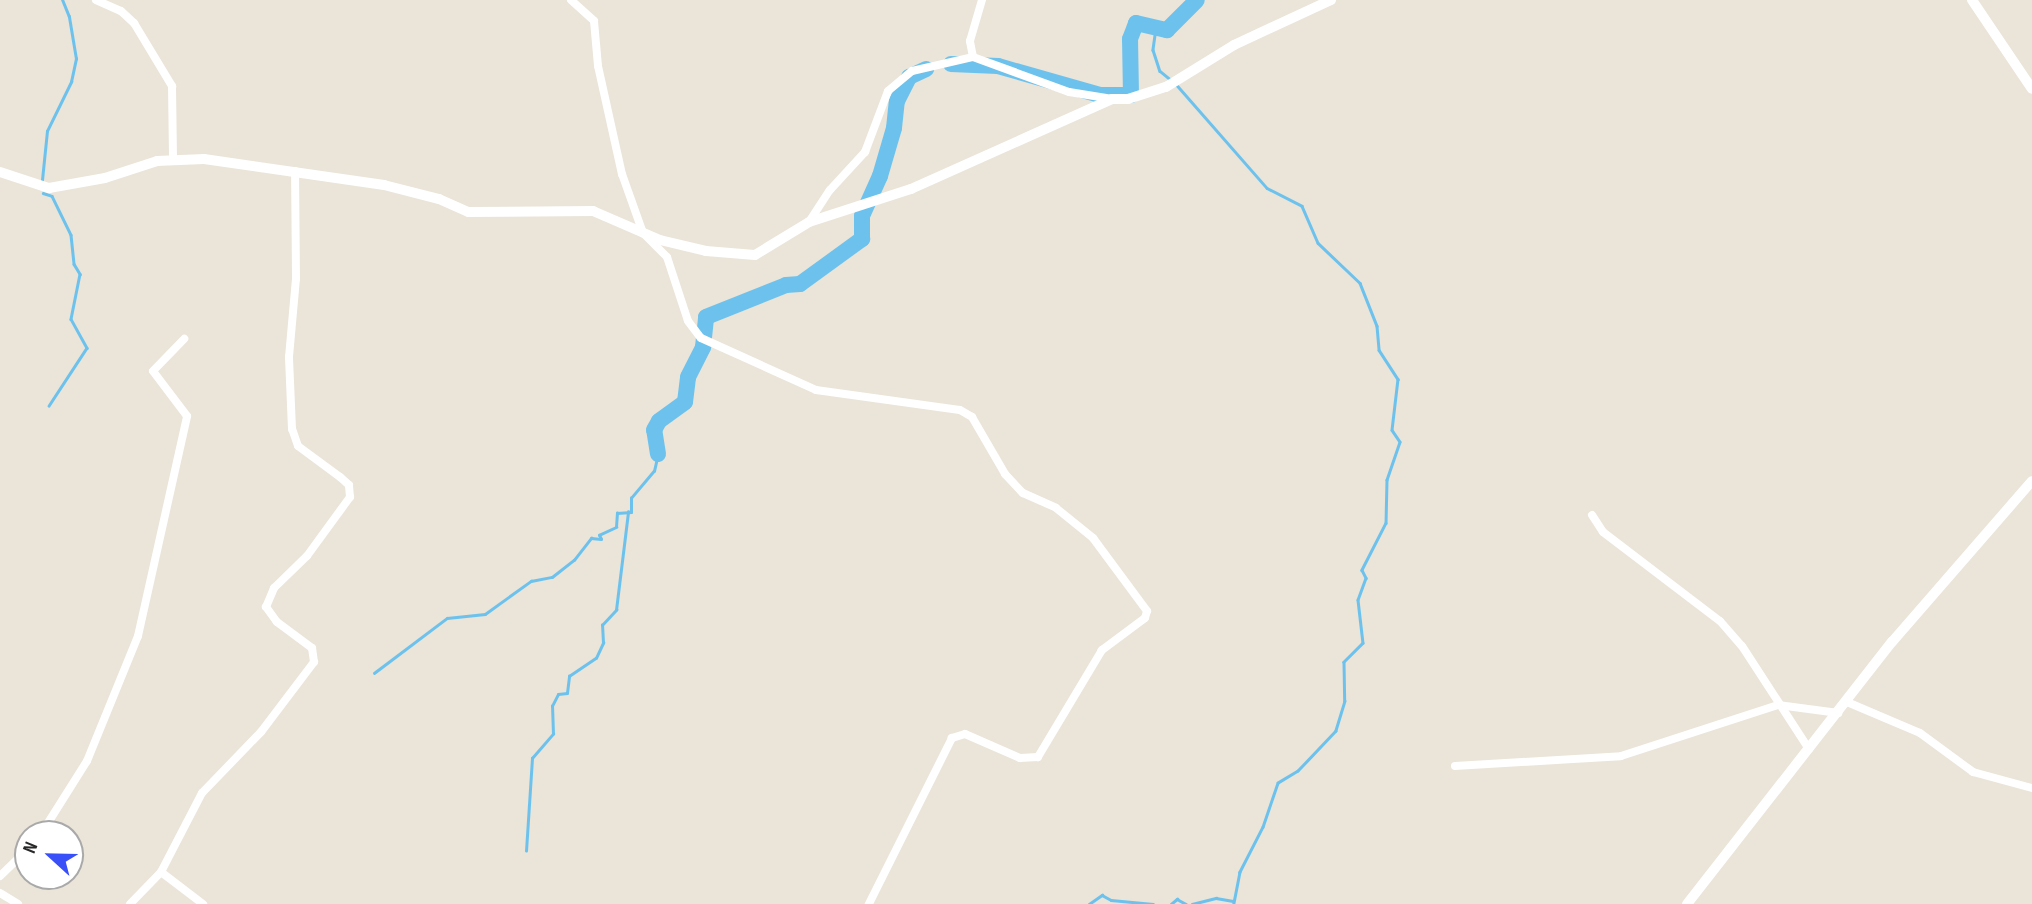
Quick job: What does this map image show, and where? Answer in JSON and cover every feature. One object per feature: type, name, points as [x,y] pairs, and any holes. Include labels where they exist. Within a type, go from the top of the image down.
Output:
[{"type":"street","points":[[96,0],[121,10],[134,23],[172,86],[173,159]]},
{"type":"street","points":[[571,0],[594,21],[598,66],[622,174],[643,233],[667,257],[688,321],[701,338],[816,390],[946,405],[972,417],[1005,474],[1023,493],[1056,508],[1093,538],[1147,611],[1145,618],[1102,650],[1038,757],[1020,758],[965,734],[953,738],[869,904]]},
{"type":"street","points":[[973,57],[970,41],[982,0]]},
{"type":"street","points":[[809,222],[865,152],[880,105],[898,81],[934,64],[973,57],[1069,92],[1128,99],[1166,87],[1234,45],[1331,0]]},
{"type":"street","points":[[1972,0],[2032,89]]},
{"type":"street","points":[[0,172],[41,187],[67,187],[173,159],[295,171],[384,184],[439,199],[468,212],[593,211],[681,246],[742,256],[767,249],[809,222],[876,201],[1112,99]]},
{"type":"street","points":[[130,904],[161,872],[202,793],[261,732],[312,668],[312,648],[270,616],[268,597],[307,556],[350,496],[349,485],[298,446],[292,429],[289,357],[296,279],[295,171]]},
{"type":"street","points":[[50,820],[87,761],[138,636],[187,416],[153,371],[184,339]]},
{"type":"street","points":[[1687,904],[1892,642],[2032,481]]},
{"type":"street","points":[[1592,515],[1603,532],[1720,621],[1742,646],[1809,749]]},
{"type":"street","points":[[1847,702],[1920,733],[1973,772],[2032,788]]},
{"type":"street","points":[[1455,766],[1621,756],[1778,705],[1838,713]]},
{"type":"street","points":[[0,876],[14,862]]},
{"type":"street","points":[[161,872],[203,904]]},
{"type":"street","points":[[0,893],[18,904]]},
{"type":"waterway","points":[[42,180],[47,131],[71,82],[76,59],[69,17],[62,0]]},
{"type":"waterway","points":[[951,64],[998,66],[1100,95],[1131,95],[1130,39],[1136,23],[1167,30],[1197,0]]},
{"type":"waterway","points":[[1156,28],[1153,50],[1160,71],[1171,80]]},
{"type":"waterway","points":[[658,454],[654,430],[659,421],[685,402],[688,377],[703,347],[706,317],[786,285],[800,284],[862,239],[862,216],[880,176],[894,128],[897,101],[909,77],[926,69]]},
{"type":"waterway","points":[[1176,84],[1267,188],[1302,206],[1318,243],[1360,283],[1377,326],[1379,350],[1398,379],[1392,430],[1400,442],[1387,480],[1386,523],[1362,570],[1366,578],[1358,600],[1363,643],[1344,662],[1345,701],[1336,731],[1298,771],[1278,783],[1263,827],[1240,872],[1234,904]]},
{"type":"waterway","points":[[43,193],[52,196],[71,235],[74,264],[80,274],[71,319],[87,348],[49,406]]},
{"type":"waterway","points":[[374,673],[447,618],[485,614],[531,581],[552,577],[574,560],[591,538],[601,539],[599,535],[616,527],[617,513],[631,512],[631,498],[654,471],[658,454]]},
{"type":"waterway","points":[[526,851],[532,758],[553,734],[552,706],[558,694],[567,693],[569,676],[596,658],[603,643],[602,625],[616,610],[628,512]]},
{"type":"waterway","points":[[1089,904],[1102,895],[1111,900],[1153,904]]},
{"type":"waterway","points":[[1192,904],[1216,898],[1233,901]]},
{"type":"waterway","points":[[1171,904],[1177,899],[1186,904]]}]
